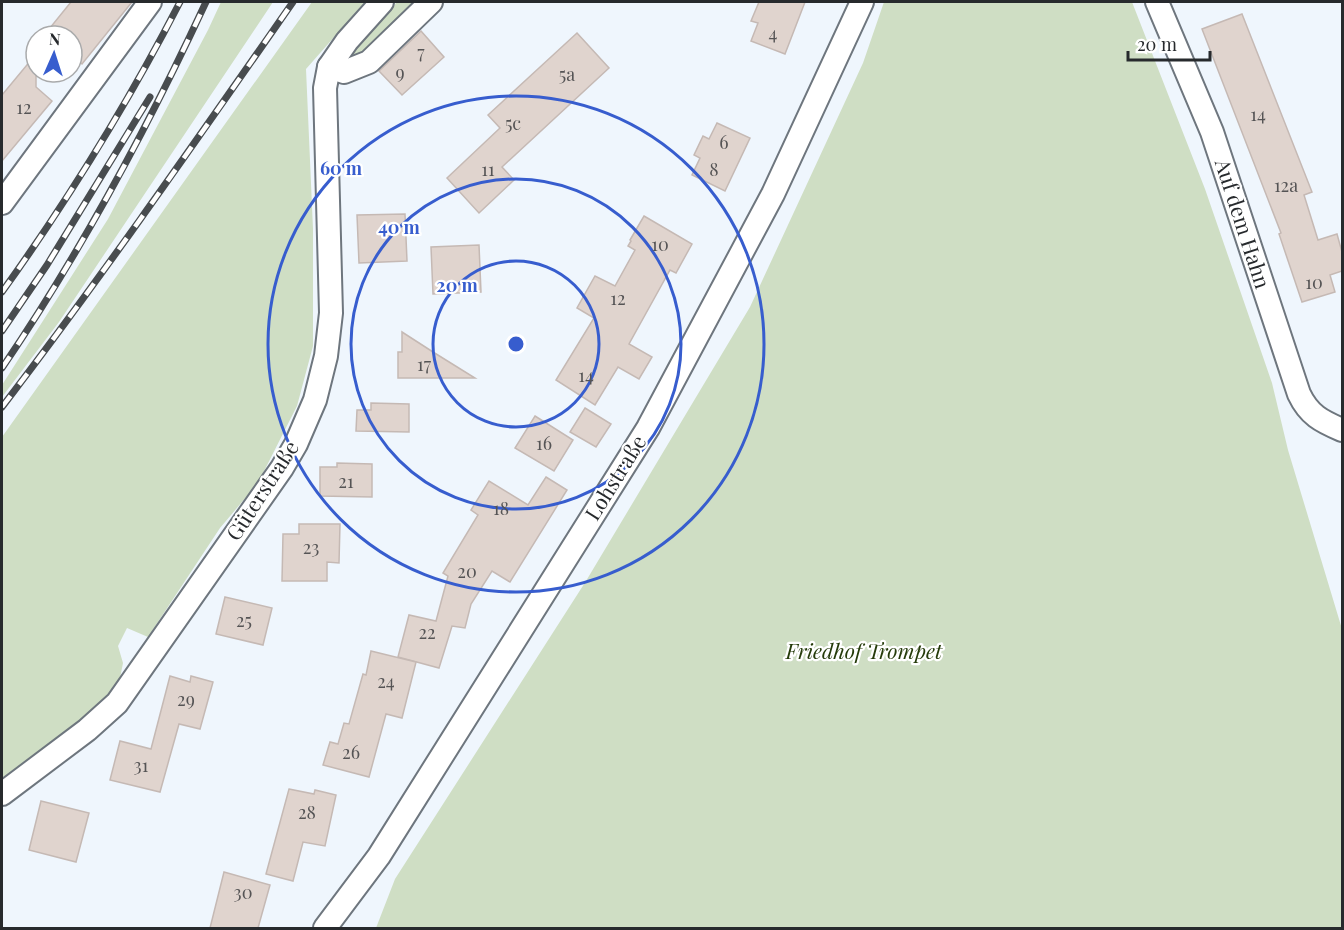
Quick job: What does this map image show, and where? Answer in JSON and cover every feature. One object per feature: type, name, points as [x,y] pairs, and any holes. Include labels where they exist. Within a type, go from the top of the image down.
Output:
[{"type":"street","points":[[2,203],[150,2]]},
{"type":"street","name":"Güterstraße","points":[[2,794],[87,730],[117,703],[282,468],[296,444],[315,400],[326,356],[331,313],[325,88],[329,67],[347,41],[382,2]]},
{"type":"street","points":[[329,67],[344,72],[369,62],[431,2]]},
{"type":"street","name":"Lohstraße","points":[[325,928],[379,856],[648,428],[773,194],[862,2]]},
{"type":"street","name":"Auf dem Hahn","points":[[1157,2],[1212,132],[1299,394],[1306,408],[1323,422],[1342,430]]},
{"type":"green space","points":[[221,2],[273,2],[59,322],[2,397],[2,385],[108,219]]},
{"type":"green space","points":[[312,2],[365,2],[306,69],[313,229],[313,346],[297,406],[258,483],[220,528],[148,637],[127,628],[118,646],[123,663],[120,678],[107,700],[2,781],[2,437]]},
{"type":"green space","points":[[397,2],[420,2],[356,61],[351,60],[353,52]]},
{"type":"green space","name":"Friedhof Trompet","points":[[884,2],[1132,2],[1205,189],[1272,383],[1288,450],[1342,629],[1342,928],[376,928],[395,879],[586,581],[750,307],[863,63]]},
{"type":"building","points":[[71,2],[132,2],[84,62],[84,24],[53,24]]},
{"type":"building","points":[[759,2],[805,2],[785,54],[751,41],[758,23],[751,21]]},
{"type":"building","points":[[1242,14],[1312,192],[1304,195],[1318,240],[1337,234],[1342,252],[1342,271],[1330,275],[1335,292],[1302,302],[1279,234],[1281,233],[1202,29]]},
{"type":"building","points":[[421,31],[444,57],[402,95],[379,71]]},
{"type":"building","points":[[577,33],[609,68],[502,167],[514,180],[479,213],[447,178],[500,128],[488,115]]},
{"type":"building","points":[[24,68],[24,84],[36,84],[36,87],[52,101],[2,161],[2,95]]},
{"type":"building","points":[[717,123],[750,138],[725,191],[692,175],[700,158],[694,155],[703,136],[709,139]]},
{"type":"building","points":[[405,214],[407,261],[359,263],[357,215]]},
{"type":"building","points":[[644,216],[692,244],[676,273],[670,270],[629,344],[652,357],[639,379],[618,367],[595,405],[556,380],[594,318],[577,308],[595,276],[615,286],[635,250],[628,246]]},
{"type":"building","points":[[479,245],[481,292],[433,294],[431,247]]},
{"type":"building","points":[[402,332],[475,378],[398,378],[398,352],[402,352]]},
{"type":"building","points":[[371,403],[409,404],[409,432],[356,431],[357,410],[371,410]]},
{"type":"building","points":[[585,408],[611,424],[596,447],[570,432]]},
{"type":"building","points":[[535,416],[573,440],[554,471],[515,448]]},
{"type":"building","points":[[337,463],[372,464],[372,497],[320,496],[320,467],[337,467]]},
{"type":"building","points":[[546,477],[567,490],[510,582],[492,571],[471,604],[465,628],[452,626],[439,668],[398,657],[409,615],[436,621],[448,576],[443,573],[478,515],[471,510],[489,481],[528,505]]},
{"type":"building","points":[[299,524],[340,524],[339,563],[327,562],[327,581],[282,581],[283,534],[299,534]]},
{"type":"building","points":[[225,597],[272,608],[263,645],[216,634]]},
{"type":"building","points":[[371,651],[416,662],[402,718],[386,714],[369,777],[323,765],[330,742],[338,744],[344,723],[349,724],[363,674],[366,675]]},
{"type":"building","points":[[170,676],[190,682],[191,676],[213,682],[200,729],[179,724],[160,792],[110,780],[120,741],[151,749]]},
{"type":"building","points":[[289,789],[314,794],[315,790],[336,795],[325,846],[303,842],[293,881],[266,874]]},
{"type":"building","points":[[41,801],[89,813],[76,862],[29,850]]},
{"type":"building","points":[[224,872],[270,885],[258,928],[210,928]]},
{"type":"railway","points":[[2,292],[96,150],[140,77],[180,2]]},
{"type":"railway","points":[[2,368],[59,280],[112,189],[206,2]]},
{"type":"railway","points":[[2,407],[113,257],[293,2]]},
{"type":"railway","points":[[2,331],[47,265],[150,97]]}]
